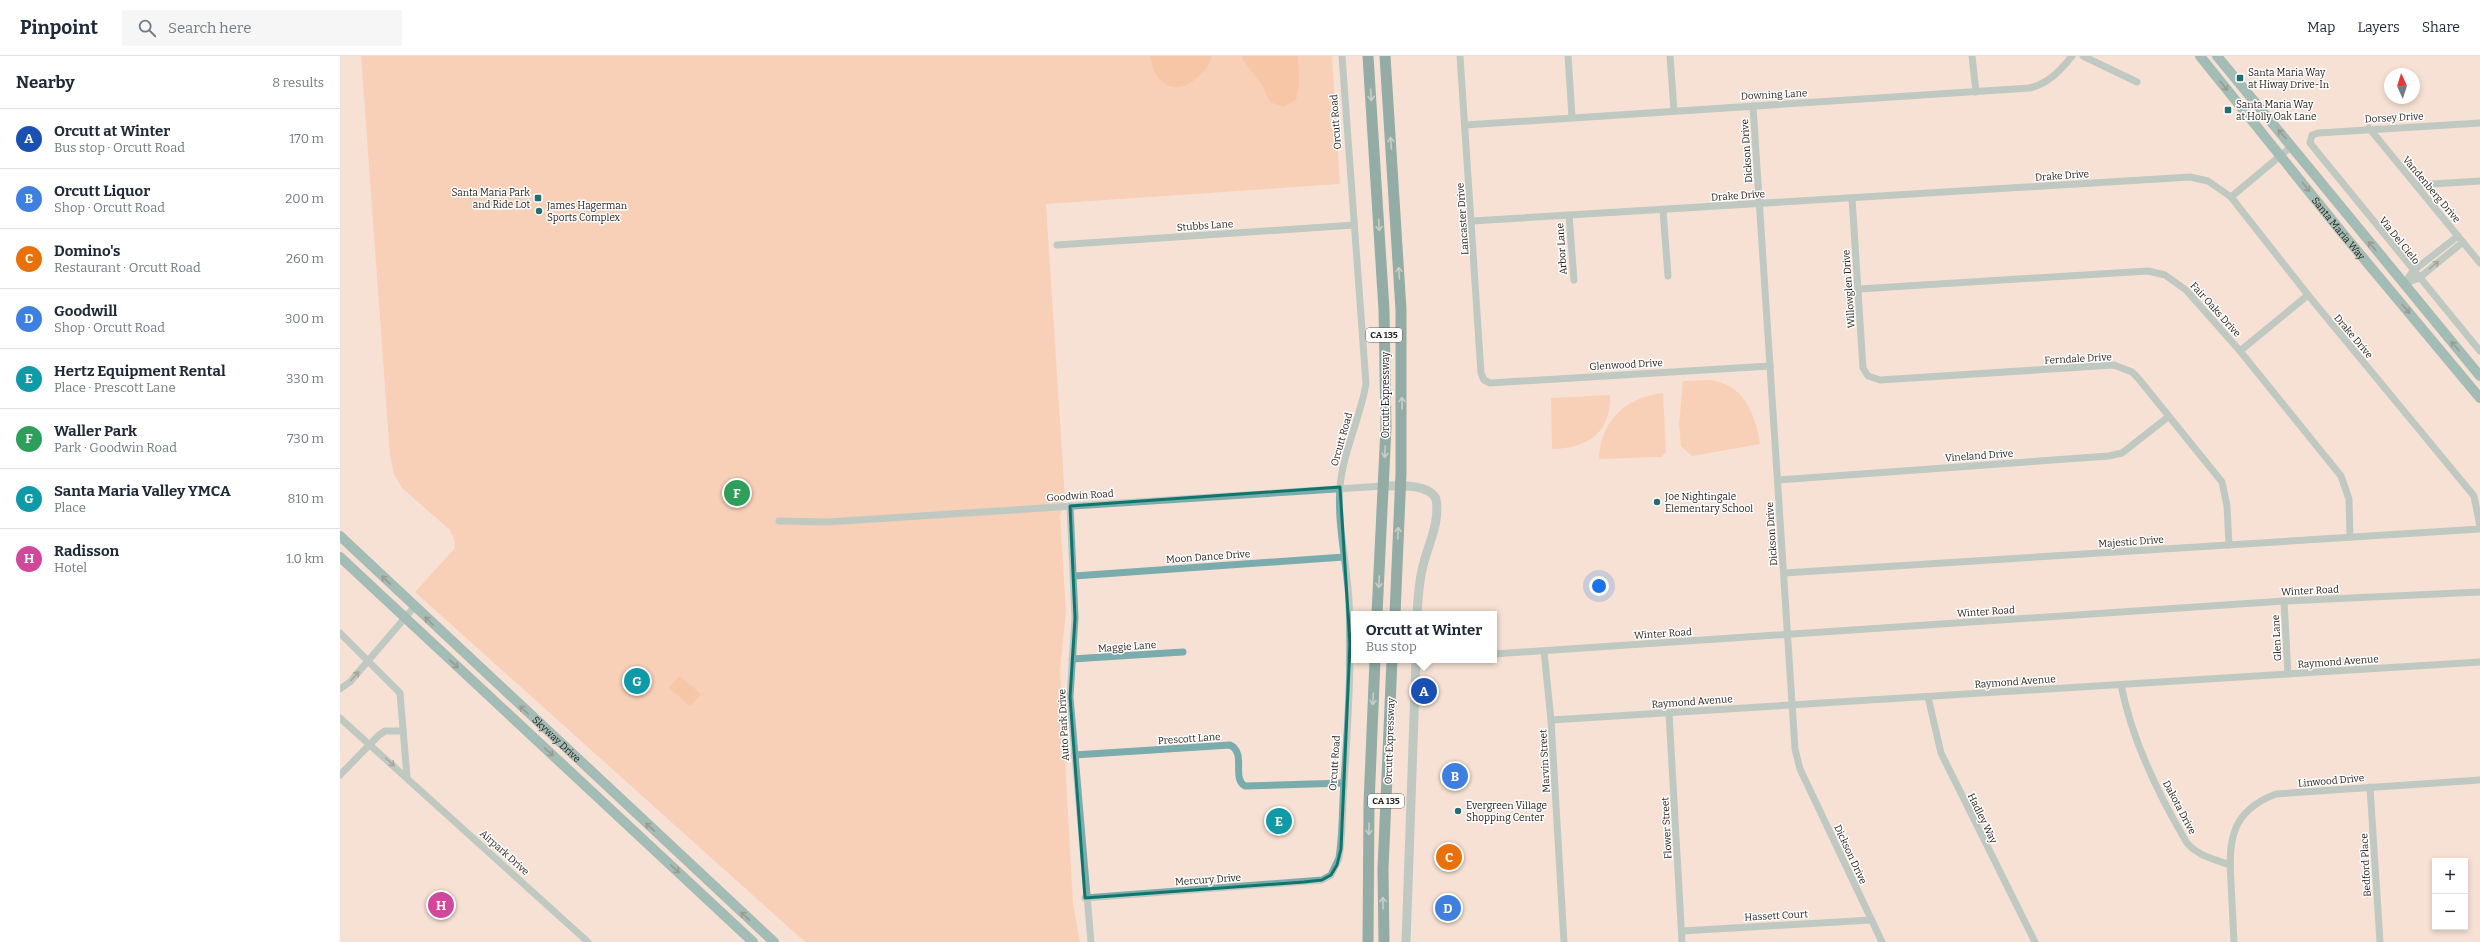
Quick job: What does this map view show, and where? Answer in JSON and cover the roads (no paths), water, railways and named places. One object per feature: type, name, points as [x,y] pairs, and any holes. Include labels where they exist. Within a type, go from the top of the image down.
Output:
[{"type":"highway","name":"Orcutt Expressway","points":[[1368,56],[1384,310],[1386,428],[1377,611]]},
{"type":"highway","name":"Orcutt Expressway","points":[[1385,56],[1401,310],[1401,486],[1395,611]]},
{"type":"highway","name":"Orcutt Expressway","points":[[1368,942],[1369,804],[1375,663]]},
{"type":"highway","name":"Orcutt Expressway","points":[[1384,942],[1383,870],[1392,663]]},
{"type":"main road","name":"Santa Maria Way","points":[[2200,56],[2480,398]]},
{"type":"main road","name":"Santa Maria Way","points":[[2218,56],[2480,376]]},
{"type":"main road","name":"Skyway Drive","points":[[340,536],[774,942]]},
{"type":"main road","name":"Skyway Drive","points":[[340,557],[753,942]]},
{"type":"street","name":"Orcutt Road","points":[[1331,874],[1337,865],[1341,849],[1350,644],[1340,521],[1340,487],[1344,465],[1362,409],[1366,384],[1342,56]]},
{"type":"street","name":"Lancaster Drive","points":[[1460,56],[1481,373],[1484,380]]},
{"type":"street","points":[[1568,56],[1572,117]]},
{"type":"street","points":[[1670,56],[1674,110]]},
{"type":"street","points":[[1972,56],[1976,92]]},
{"type":"street","name":"Downing Lane","points":[[1465,125],[1674,110],[2030,88],[2041,85],[2060,71],[2072,56]]},
{"type":"street","points":[[2083,56],[2136,82]]},
{"type":"street","name":"Dickson Drive","points":[[1753,106],[1795,748],[1800,769],[1882,942]]},
{"type":"street","name":"Dorsey Drive","points":[[2310,138],[2318,133],[2369,128],[2480,123]]},
{"type":"street","name":"Vandenberg Drive","points":[[2369,128],[2480,263]]},
{"type":"street","name":"Via Del Cielo","points":[[2310,138],[2314,148],[2413,271],[2480,351]]},
{"type":"street","points":[[2231,197],[2292,146]]},
{"type":"street","name":"Drake Drive","points":[[1472,221],[2190,177],[2208,181],[2231,197],[2308,295],[2474,496],[2480,528]]},
{"type":"street","points":[[2416,185],[2480,181]]},
{"type":"street","name":"Willowglen Drive","points":[[1852,198],[1863,368],[1868,376]]},
{"type":"street","points":[[1663,210],[1668,276]]},
{"type":"street","name":"Arbor Lane","points":[[1569,215],[1574,280]]},
{"type":"street","name":"Stubbs Lane","points":[[1057,245],[1354,225]]},
{"type":"street","points":[[2393,293],[2404,284],[2413,271],[2460,239]]},
{"type":"street","points":[[2404,284],[2419,278],[2460,239]]},
{"type":"street","name":"Fair Oaks Drive","points":[[1859,289],[2148,271],[2165,275],[2186,290],[2240,351],[2340,476],[2349,499],[2350,537]]},
{"type":"street","points":[[2240,351],[2308,295]]},
{"type":"street","name":"Glenwood Drive","points":[[1484,380],[1490,383],[1770,366]]},
{"type":"street","name":"Ferndale Drive","points":[[1868,376],[1880,380],[2114,366],[2132,372],[2222,482],[2227,506],[2229,545]]},
{"type":"street","name":"Vineland Drive","points":[[1778,480],[2109,456],[2122,453],[2168,416]]},
{"type":"street","points":[[1383,486],[1401,486],[1428,490],[1434,494],[1438,508],[1438,520],[1424,563],[1418,595],[1417,611]]},
{"type":"street","name":"Goodwin Road","points":[[779,521],[827,522],[1340,487],[1383,486]]},
{"type":"street","name":"Auto Park Drive","points":[[1070,506],[1075,618],[1070,697],[1085,898],[1091,942]]},
{"type":"street","name":"Majestic Drive","points":[[1784,573],[2480,528]]},
{"type":"street","name":"Moon Dance Drive","points":[[1074,576],[1344,557]]},
{"type":"street","name":"Winter Road","points":[[1497,654],[2284,601],[2480,592]]},
{"type":"street","name":"Glen Lane","points":[[2284,601],[2288,674]]},
{"type":"street","points":[[340,689],[350,682],[415,606]]},
{"type":"street","points":[[340,633],[369,660],[400,693],[408,777]]},
{"type":"street","name":"Marvin Street","points":[[1544,651],[1551,720],[1564,942]]},
{"type":"street","name":"Maggie Lane","points":[[1072,659],[1183,652]]},
{"type":"street","name":"Raymond Avenue","points":[[1551,720],[2480,662]]},
{"type":"street","points":[[1406,942],[1416,663]]},
{"type":"street","name":"Dakota Drive","points":[[2121,684],[2130,727],[2143,758],[2187,843],[2202,855],[2230,865]]},
{"type":"street","name":"Hadley Way","points":[[1928,697],[1941,753],[2035,942]]},
{"type":"street","name":"Flower Street","points":[[1669,713],[1682,942]]},
{"type":"street","name":"Airpark Drive","points":[[340,718],[408,777],[588,942]]},
{"type":"street","points":[[340,776],[370,744],[385,731],[403,731]]},
{"type":"street","name":"Prescott Lane","points":[[1074,756],[1230,745],[1236,748],[1238,753],[1240,780],[1245,786],[1344,783]]},
{"type":"street","name":"Linwood Drive","points":[[2230,865],[2229,850],[2237,825],[2247,812],[2264,799],[2276,794],[2480,780]]},
{"type":"street","name":"Bedford Place","points":[[2370,787],[2380,942]]},
{"type":"street","points":[[2230,865],[2234,942]]},
{"type":"street","name":"Mercury Drive","points":[[1085,898],[1304,882],[1322,880],[1331,874]]},
{"type":"street","name":"Hassett Court","points":[[1682,931],[1871,920]]},
{"type":"place","name":"Santa Maria Way at Hiway Drive-In","points":[[2240,78]]},
{"type":"place","name":"Santa Maria Way at Holly Oak Lane","points":[[2228,110]]},
{"type":"place","name":"Santa Maria Park and Ride Lot","points":[[538,198]]},
{"type":"place","name":"James Hagerman Sports Complex","points":[[539,211]]},
{"type":"place","name":"Waller Park","points":[[737,493]]},
{"type":"place","name":"Joe Nightingale Elementary School","points":[[1657,502]]},
{"type":"place","name":"Santa Maria Valley YMCA","points":[[637,681]]},
{"type":"place","name":"Orcutt at Winter","points":[[1424,691]]},
{"type":"place","name":"Orcutt Liquor","points":[[1455,776]]},
{"type":"place","name":"Evergreen Village Shopping Center","points":[[1458,811]]},
{"type":"place","name":"Hertz Equipment Rental","points":[[1279,821]]},
{"type":"place","name":"Domino's","points":[[1449,857]]},
{"type":"place","name":"Radisson","points":[[441,905]]},
{"type":"place","name":"Goodwill","points":[[1448,908]]}]
